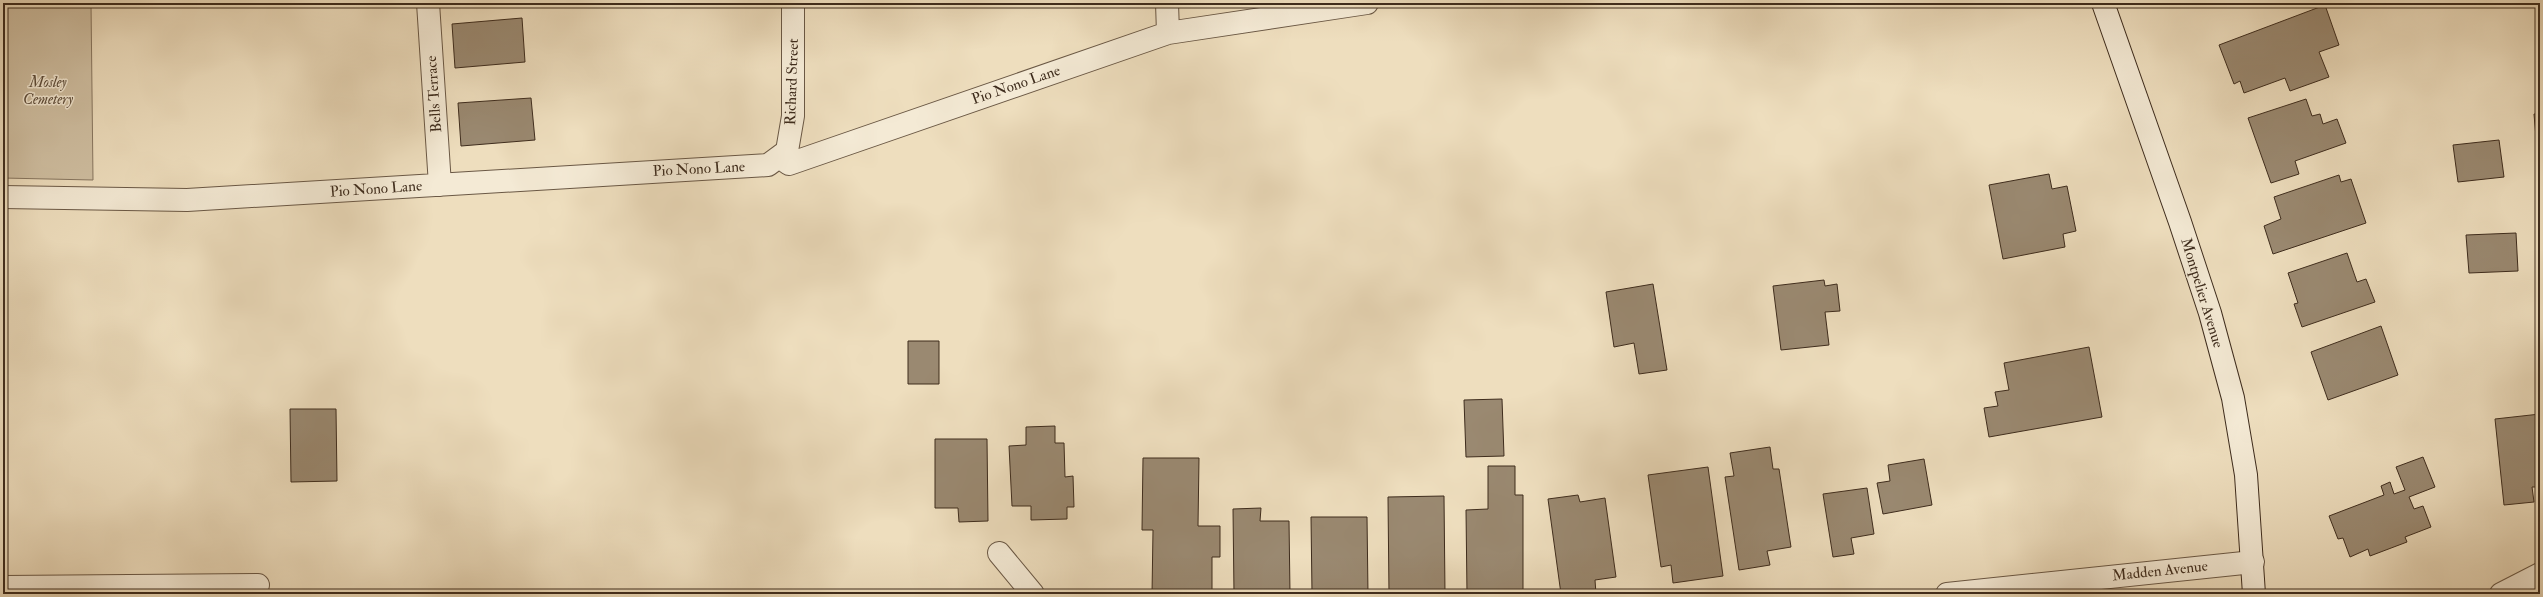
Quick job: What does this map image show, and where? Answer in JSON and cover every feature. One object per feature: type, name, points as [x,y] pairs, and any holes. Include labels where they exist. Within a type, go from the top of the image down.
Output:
[{"type":"street","name":"Bells Terrace","points":[[428,3],[440,184]]},
{"type":"street","name":"Richard Street","points":[[779,157],[787,151],[793,116],[793,3]]},
{"type":"street","points":[[1168,3],[1168,33]]},
{"type":"street","name":"Pio Nono Lane","points":[[3,197],[187,200],[768,165],[779,157],[789,164],[1168,33],[1367,3]]},
{"type":"street","name":"Montpelier Avenue","points":[[2103,3],[2180,222],[2210,313],[2231,391],[2246,476],[2254,594]]},
{"type":"street","points":[[999,553],[1033,594]]},
{"type":"street","name":"Madden Avenue","points":[[1947,594],[2253,562]]},
{"type":"street","points":[[2501,594],[2540,574]]},
{"type":"street","points":[[3,587],[258,585]]},
{"type":"green space","name":"Mosley Cemetery","points":[[3,3],[91,3],[93,180],[3,178]]},
{"type":"building","points":[[685,3],[765,3],[685,5]]},
{"type":"building","points":[[2325,5],[2339,45],[2319,52],[2329,77],[2290,91],[2285,78],[2244,93],[2240,81],[2234,84],[2219,45]]},
{"type":"building","points":[[522,18],[525,62],[455,68],[452,24]]},
{"type":"building","points":[[531,98],[535,140],[461,146],[458,103]]},
{"type":"building","points":[[2306,99],[2312,116],[2320,114],[2323,124],[2337,119],[2346,143],[2295,161],[2299,174],[2271,183],[2248,118]]},
{"type":"building","points":[[2534,114],[2540,114],[2540,149],[2537,149]]},
{"type":"building","points":[[2499,140],[2504,177],[2458,182],[2453,145]]},
{"type":"building","points":[[2049,174],[2052,189],[2067,186],[2076,231],[2063,234],[2065,247],[2003,259],[1989,185]]},
{"type":"building","points":[[2339,175],[2341,182],[2351,179],[2366,223],[2273,254],[2264,226],[2281,219],[2274,197]]},
{"type":"building","points":[[2516,233],[2518,271],[2469,273],[2466,235]]},
{"type":"building","points":[[2347,253],[2357,282],[2366,279],[2375,302],[2302,327],[2294,304],[2298,303],[2288,273]]},
{"type":"building","points":[[1824,280],[1825,286],[1837,284],[1840,311],[1825,312],[1829,345],[1781,350],[1773,286]]},
{"type":"building","points":[[1653,284],[1667,370],[1639,374],[1634,343],[1614,347],[1606,292]]},
{"type":"building","points":[[2381,326],[2398,375],[2328,400],[2311,352]]},
{"type":"building","points":[[908,341],[939,341],[939,384],[908,384]]},
{"type":"building","points":[[2089,347],[2102,417],[1989,437],[1984,408],[1998,406],[1995,392],[2009,390],[2004,363]]},
{"type":"building","points":[[1502,399],[1504,456],[1466,457],[1464,400]]},
{"type":"building","points":[[290,409],[336,409],[337,481],[291,482]]},
{"type":"building","points":[[2540,414],[2540,487],[2532,487],[2534,502],[2504,505],[2495,419]]},
{"type":"building","points":[[1055,426],[1055,443],[1064,443],[1065,477],[1073,476],[1074,507],[1067,507],[1067,519],[1031,520],[1031,506],[1012,506],[1009,446],[1026,445],[1026,427]]},
{"type":"building","points":[[935,439],[987,439],[988,521],[959,522],[958,508],[935,508]]},
{"type":"building","points":[[1770,447],[1773,469],[1779,469],[1791,547],[1767,551],[1770,565],[1739,570],[1725,477],[1734,476],[1730,453]]},
{"type":"building","points":[[2423,457],[2435,487],[2409,497],[2414,509],[2423,506],[2431,527],[2405,537],[2407,542],[2370,556],[2368,549],[2350,557],[2343,538],[2338,539],[2329,516],[2384,495],[2381,486],[2390,482],[2394,494],[2405,490],[2396,467]]},
{"type":"building","points":[[1143,458],[1199,458],[1198,526],[1220,526],[1220,557],[1212,557],[1212,594],[1152,594],[1153,530],[1142,530]]},
{"type":"building","points":[[1924,459],[1932,505],[1883,514],[1877,483],[1890,481],[1888,465]]},
{"type":"building","points":[[1488,466],[1515,466],[1515,495],[1523,495],[1523,594],[1467,594],[1466,510],[1488,509]]},
{"type":"building","points":[[1708,467],[1723,576],[1673,583],[1671,565],[1661,567],[1648,475]]},
{"type":"building","points":[[1867,488],[1874,534],[1851,538],[1854,554],[1833,557],[1823,494]]},
{"type":"building","points":[[1578,495],[1580,502],[1605,498],[1616,577],[1595,580],[1596,594],[1561,594],[1548,499]]},
{"type":"building","points":[[1444,496],[1445,594],[1389,594],[1388,497]]},
{"type":"building","points":[[1261,508],[1260,521],[1289,521],[1290,594],[1234,594],[1233,509]]},
{"type":"building","points":[[1311,517],[1367,517],[1368,594],[1312,593]]}]
